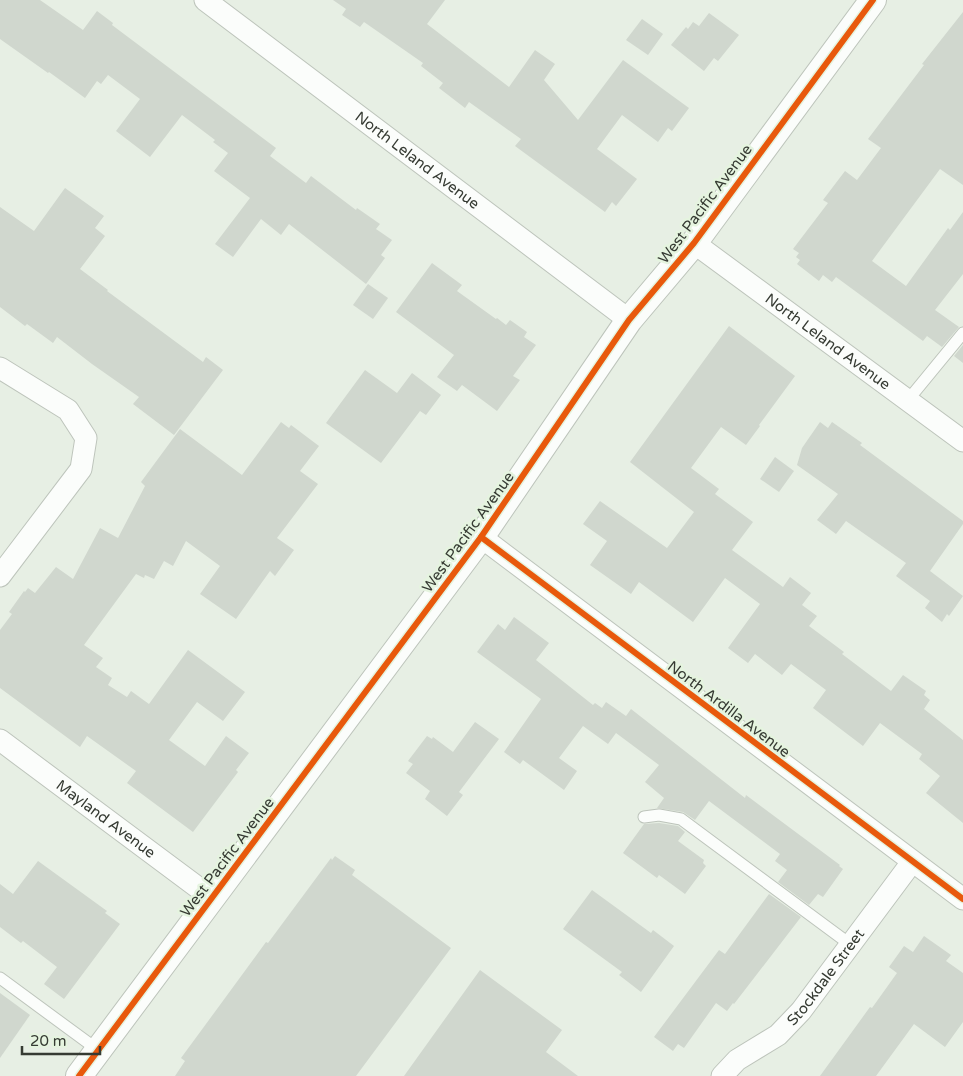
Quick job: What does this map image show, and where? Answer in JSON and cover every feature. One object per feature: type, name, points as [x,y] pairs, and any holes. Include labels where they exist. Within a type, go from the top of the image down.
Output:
[{"type":"street","name":"North Leland Avenue","points":[[205,0],[630,320]]},
{"type":"street","name":"West Pacific Avenue","points":[[79,1076],[481,538],[630,320],[694,243],[873,0]]},
{"type":"street","name":"North Leland Avenue","points":[[694,243],[963,441]]},
{"type":"street","points":[[0,368],[68,410],[86,438],[81,469],[0,576]]},
{"type":"street","name":"North Ardilla Avenue","points":[[481,538],[963,899]]},
{"type":"street","name":"Mayland Avenue","points":[[0,740],[212,898]]},
{"type":"street","name":"Stockdale Street","points":[[722,1076],[738,1060],[778,1035],[801,1011],[912,862]]},
{"type":"lane","points":[[908,400],[963,333]]},
{"type":"lane","points":[[644,817],[659,815],[680,819],[851,944]]},
{"type":"lane","points":[[0,978],[98,1050]]},
{"type":"building","points":[[0,0],[40,0],[83,30],[97,11],[113,23],[112,25],[276,148],[270,156],[306,183],[311,176],[356,210],[357,208],[380,224],[376,229],[392,240],[381,255],[385,258],[366,284],[289,224],[281,235],[261,219],[233,257],[215,244],[250,198],[214,171],[228,153],[213,142],[215,140],[182,115],[150,157],[116,131],[140,99],[108,75],[101,84],[97,81],[85,98],[48,73],[0,39]]},
{"type":"building","points":[[333,0],[445,0],[427,24],[509,87],[535,50],[555,64],[544,80],[578,120],[623,60],[689,108],[672,131],[668,128],[658,142],[622,115],[597,149],[637,179],[616,206],[612,202],[605,212],[515,146],[521,139],[469,102],[465,108],[439,88],[443,83],[421,66],[423,63],[364,22],[360,27],[342,15],[346,9]]},
{"type":"building","points":[[963,12],[963,185],[940,169],[872,261],[906,286],[948,228],[950,230],[963,212],[963,274],[935,310],[959,327],[942,347],[927,336],[923,341],[836,277],[832,282],[823,275],[819,281],[797,264],[800,260],[796,257],[799,253],[793,249],[828,203],[823,200],[845,171],[857,180],[881,148],[868,139],[924,65],[922,64]]},
{"type":"building","points":[[709,13],[739,35],[718,61],[714,58],[704,71],[671,45],[686,27],[688,29],[693,22],[699,26]]},
{"type":"building","points":[[642,19],[663,34],[648,55],[626,40]]},
{"type":"building","points":[[65,188],[104,216],[95,228],[105,236],[80,269],[203,362],[206,357],[223,370],[174,435],[133,404],[139,397],[57,337],[53,343],[27,324],[25,326],[0,307],[0,207],[34,231]]},
{"type":"building","points":[[432,263],[462,285],[457,291],[506,325],[510,320],[527,332],[524,337],[536,345],[513,376],[520,380],[497,411],[462,385],[457,391],[437,377],[454,355],[396,312]]},
{"type":"building","points":[[368,284],[388,298],[373,319],[353,305]]},
{"type":"building","points":[[729,326],[795,376],[746,445],[721,427],[691,468],[719,489],[715,494],[753,522],[732,550],[783,587],[790,577],[811,593],[802,605],[817,616],[809,626],[891,691],[903,675],[926,691],[924,695],[930,700],[924,709],[963,740],[963,823],[926,793],[940,776],[919,759],[922,754],[880,723],[863,746],[813,708],[826,690],[791,664],[782,675],[755,654],[748,663],[728,648],[760,604],[725,578],[693,622],[639,582],[631,594],[590,565],[607,541],[583,524],[600,501],[667,548],[694,512],[630,462]]},
{"type":"building","points":[[963,345],[963,363],[954,356]]},
{"type":"building","points":[[365,370],[397,393],[412,373],[441,395],[426,415],[420,411],[381,463],[326,423]]},
{"type":"building","points":[[281,422],[289,428],[291,425],[319,446],[300,471],[318,484],[277,538],[294,550],[275,576],[270,571],[236,619],[200,594],[220,566],[186,541],[173,566],[164,561],[154,579],[145,575],[144,578],[136,574],[84,645],[103,658],[96,667],[112,678],[108,685],[127,697],[131,691],[149,704],[188,650],[245,692],[223,721],[197,702],[169,740],[205,766],[226,736],[249,753],[236,770],[238,772],[193,832],[127,783],[136,771],[87,736],[80,747],[0,688],[0,630],[12,614],[9,612],[24,591],[28,588],[35,593],[56,567],[73,579],[100,528],[118,538],[145,486],[141,482],[180,429],[242,475]]},
{"type":"building","points":[[820,422],[828,428],[832,422],[963,521],[963,524],[930,571],[963,596],[949,616],[947,614],[942,622],[925,608],[930,601],[896,576],[906,563],[846,521],[836,534],[817,520],[838,494],[797,465],[802,448]]},
{"type":"building","points":[[775,457],[794,471],[779,492],[760,479]]},
{"type":"building","points":[[514,617],[549,643],[536,660],[593,705],[595,703],[602,708],[606,702],[626,716],[631,709],[745,798],[746,795],[840,865],[843,869],[823,897],[818,894],[809,905],[778,882],[787,870],[775,861],[780,854],[709,801],[695,820],[683,812],[657,808],[664,798],[645,782],[659,765],[616,733],[608,744],[583,726],[559,758],[577,771],[564,790],[523,760],[520,764],[504,752],[541,699],[477,652],[498,624],[505,630]]},
{"type":"building","points":[[475,722],[499,739],[459,792],[463,795],[447,816],[425,799],[430,791],[406,773],[413,764],[408,761],[427,736],[432,739],[433,737],[453,752]]},
{"type":"building","points":[[659,823],[678,826],[685,832],[678,841],[704,860],[703,863],[706,866],[685,894],[659,875],[657,878],[623,853],[644,824]]},
{"type":"building","points":[[335,856],[355,870],[352,875],[451,948],[356,1076],[175,1076],[185,1061],[181,1058],[266,942],[268,943],[331,858],[332,860]]},
{"type":"building","points":[[38,861],[107,911],[105,913],[120,924],[64,999],[44,984],[57,967],[23,941],[21,943],[0,927],[0,884],[13,894]]},
{"type":"building","points":[[592,890],[651,933],[653,930],[674,946],[641,992],[619,975],[622,972],[563,929]]},
{"type":"building","points":[[769,894],[801,917],[734,1004],[727,1011],[716,1003],[684,1048],[678,1044],[673,1051],[654,1037],[719,950],[725,954]]},
{"type":"building","points":[[924,936],[951,955],[946,961],[963,973],[963,1022],[945,1047],[914,1024],[876,1076],[820,1076],[897,973],[889,967],[904,946],[913,952]]},
{"type":"building","points":[[480,970],[562,1030],[546,1052],[578,1076],[404,1076]]},
{"type":"building","points":[[0,993],[30,1015],[0,1058]]},
{"type":"cycle path","points":[[79,1076],[481,537],[629,320],[694,243],[873,0]]},
{"type":"cycle path","points":[[481,537],[963,899]]}]
